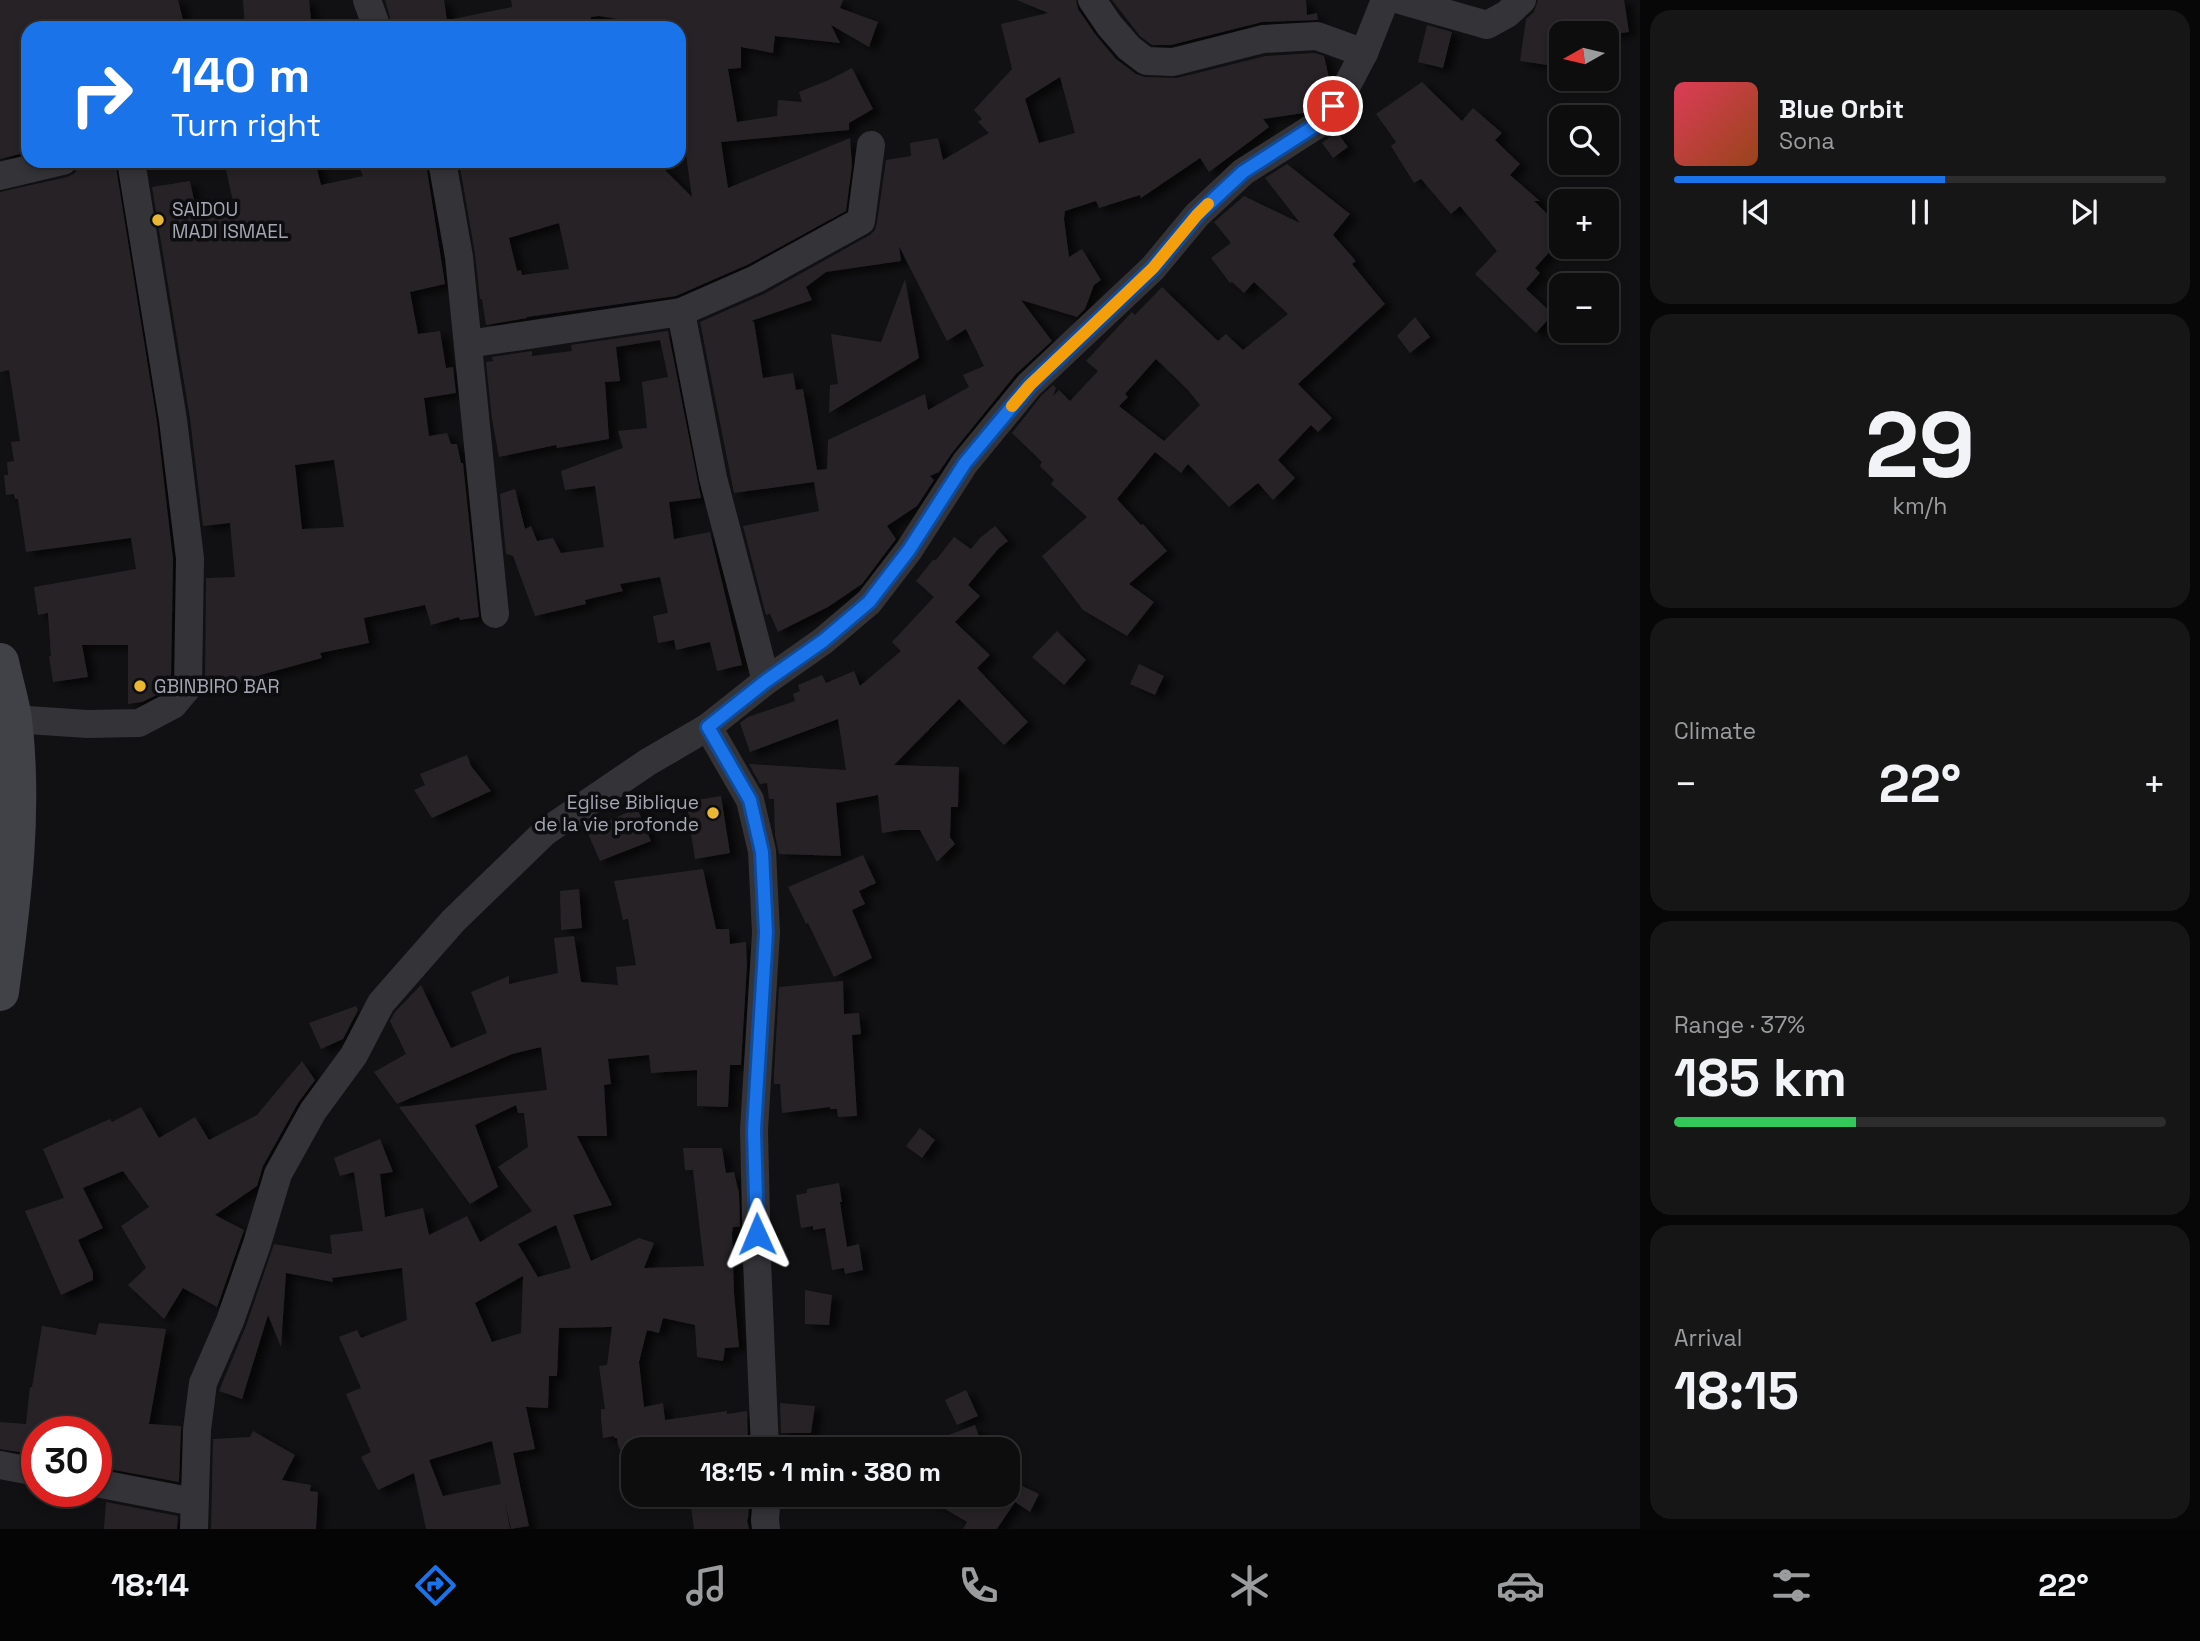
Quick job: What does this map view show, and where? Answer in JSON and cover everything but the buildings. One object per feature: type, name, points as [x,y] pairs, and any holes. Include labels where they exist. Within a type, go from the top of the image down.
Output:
[{"type":"street","points":[[367,0],[374,21]]},
{"type":"street","points":[[1092,0],[1122,40],[1146,61],[1173,62],[1263,39],[1317,36],[1364,52]]},
{"type":"street","points":[[112,1488],[194,1515],[197,1430],[203,1383],[230,1321],[278,1174],[313,1111],[354,1055],[381,1003],[453,920],[545,832],[648,762],[708,727],[766,681],[823,641],[869,602],[909,550],[965,463],[1030,385],[1153,268],[1197,215],[1243,172],[1322,121],[1344,91],[1364,52],[1385,0]]},
{"type":"street","points":[[1400,0],[1487,26],[1507,14],[1522,0]]},
{"type":"street","points":[[468,344],[681,312],[756,279],[861,221],[871,145]]},
{"type":"street","points":[[0,176],[34,168]]},
{"type":"street","points":[[13,719],[87,724],[139,723],[173,705],[188,687],[190,558],[173,420],[132,168]]},
{"type":"street","points":[[443,168],[459,257],[495,614]]},
{"type":"street","points":[[681,312],[713,478],[766,681]]},
{"type":"street","points":[[0,662],[13,719],[17,797],[7,875],[0,992]]},
{"type":"street","points":[[708,727],[750,800],[762,852],[766,933],[754,1130],[764,1437]]},
{"type":"street","points":[[0,1465],[21,1469]]},
{"type":"slow traffic","points":[[1012,406],[1030,385],[1153,268],[1208,204]]},
{"type":"place","name":"SAIDOU MADI ISMAEL","points":[[158,220]]},
{"type":"place","name":"GBINBIRO BAR","points":[[140,686]]},
{"type":"place","name":"Eglise Biblique de la vie profonde","points":[[713,813]]},
{"type":"route","points":[[757,1234],[754,1130],[766,933],[762,852],[750,800],[708,727],[766,681],[823,641],[869,602],[909,550],[965,463],[1030,385],[1153,268],[1197,215],[1243,172],[1322,121],[1333,106]]}]
